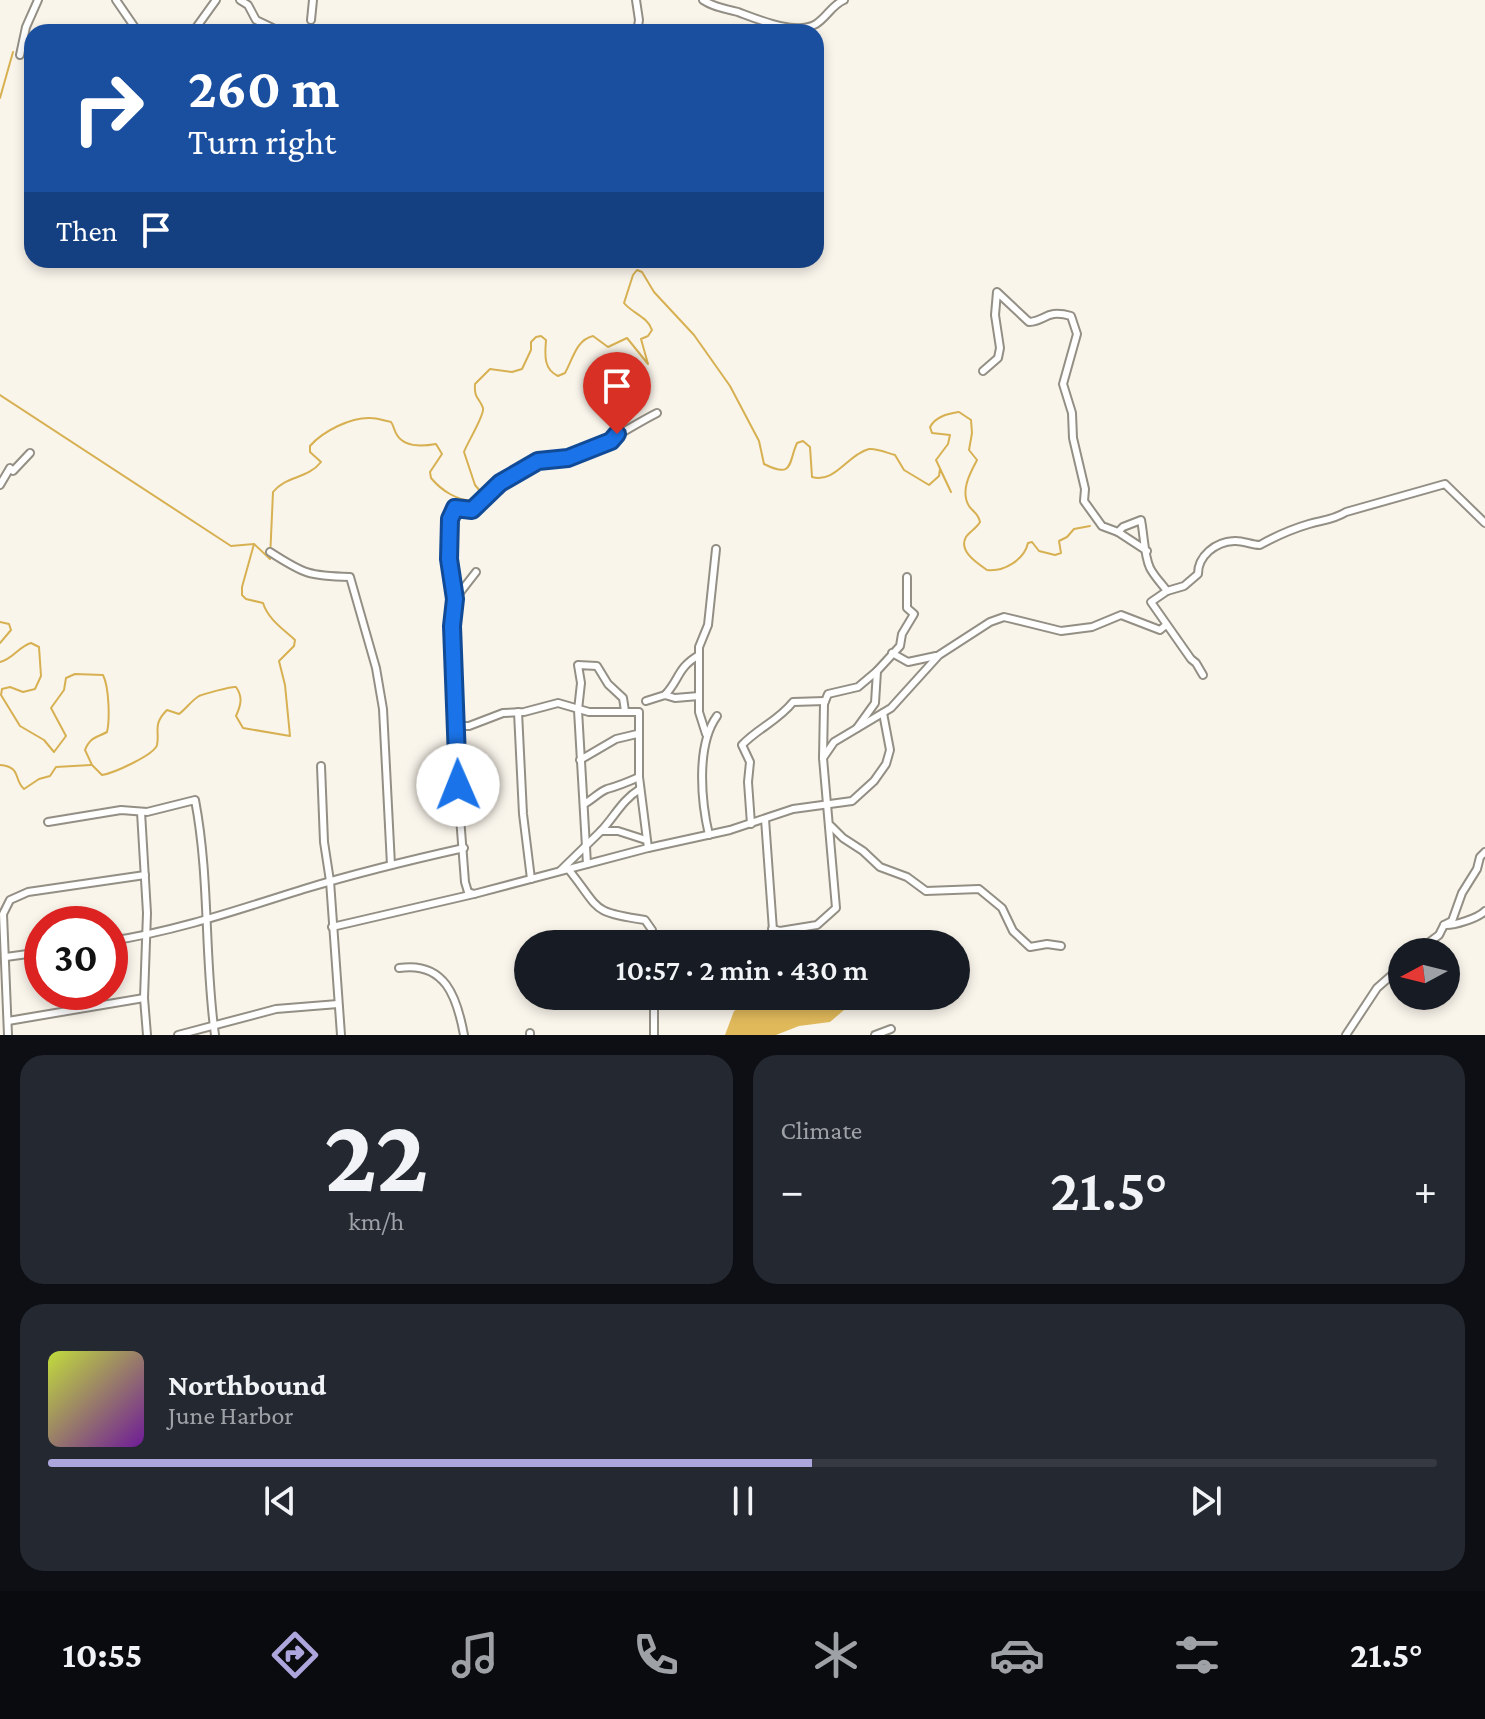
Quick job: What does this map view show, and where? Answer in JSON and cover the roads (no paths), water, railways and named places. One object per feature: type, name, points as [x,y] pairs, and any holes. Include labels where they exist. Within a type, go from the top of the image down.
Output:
[{"type":"street","points":[[27,24],[38,0]]},
{"type":"street","points":[[116,0],[132,24]]},
{"type":"street","points":[[199,24],[216,0]]},
{"type":"street","points":[[240,0],[248,5],[256,20],[264,24]]},
{"type":"street","points":[[311,20],[313,0]]},
{"type":"street","points":[[636,0],[638,24]]},
{"type":"street","points":[[703,0],[713,7],[738,12],[753,20],[777,24]]},
{"type":"street","points":[[816,24],[844,0]]},
{"type":"street","points":[[20,55],[24,36]]},
{"type":"street","points":[[983,371],[998,358],[1000,348],[995,315],[997,292],[1029,322],[1048,314],[1071,316],[1077,334],[1063,378],[1085,489],[1084,501],[1102,526],[1118,532],[1147,551]]},
{"type":"street","points":[[474,894],[468,892],[465,882],[459,804],[452,626],[455,599],[449,559],[450,519],[455,508],[472,510],[500,483],[530,465],[585,452],[611,441],[617,434],[657,413]]},
{"type":"street","points":[[0,485],[10,468],[13,471],[30,453]]},
{"type":"street","points":[[1203,675],[1151,602],[1167,591],[1184,586],[1198,574],[1203,555],[1217,546],[1234,541],[1260,545],[1280,533],[1445,484],[1485,523]]},
{"type":"street","points":[[1118,532],[1141,520],[1150,568],[1167,591]]},
{"type":"street","points":[[706,734],[699,712],[699,647],[708,625],[716,549]]},
{"type":"street","points":[[270,552],[300,572],[322,577],[350,577],[376,668],[383,709],[391,865]]},
{"type":"street","points":[[455,599],[476,572]]},
{"type":"street","points":[[765,819],[772,929],[780,931],[817,925],[836,908],[823,758],[825,701],[828,694],[858,687],[900,646],[902,634],[914,614],[907,608],[907,577]]},
{"type":"street","points":[[823,758],[834,742],[883,713],[900,699],[939,655],[990,622],[1004,617],[1061,631],[1092,627],[1121,615],[1160,630],[1166,625]]},
{"type":"street","points":[[892,653],[908,662],[939,655]]},
{"type":"street","points":[[646,701],[665,695],[674,686],[679,671],[699,655]]},
{"type":"street","points":[[587,864],[578,665],[597,666],[608,684],[623,698],[625,711]]},
{"type":"street","points":[[857,728],[875,703],[877,671]]},
{"type":"street","points":[[665,695],[675,698],[699,696]]},
{"type":"street","points":[[751,824],[750,762],[742,745],[782,716],[793,702],[825,701]]},
{"type":"street","points":[[456,726],[469,726],[503,713],[558,703],[578,710],[639,712],[639,777],[648,848]]},
{"type":"street","points":[[518,712],[523,814],[531,879]]},
{"type":"street","points":[[332,927],[709,835],[806,806],[852,801],[874,781],[886,764],[890,750],[883,713]]},
{"type":"street","points":[[709,835],[702,763],[706,734],[717,716]]},
{"type":"street","points":[[580,760],[616,739],[637,734]]},
{"type":"street","points":[[321,766],[324,842],[330,881],[341,1035]]},
{"type":"street","points":[[584,804],[603,790],[619,787],[639,777]]},
{"type":"street","points":[[558,873],[617,814],[625,798],[640,789]]},
{"type":"street","points":[[48,822],[108,811],[133,809],[141,812],[195,800],[201,834],[215,1035]]},
{"type":"street","points":[[141,812],[147,936],[144,998],[147,1035]]},
{"type":"street","points":[[831,826],[880,867],[907,877],[926,891],[979,889],[1002,908],[1013,931],[1030,947],[1047,944],[1061,946]]},
{"type":"street","points":[[601,831],[618,831],[646,840]]},
{"type":"street","points":[[128,939],[208,920],[330,881],[464,848]]},
{"type":"street","points":[[1435,938],[1444,925],[1452,921],[1462,893],[1485,852]]},
{"type":"street","points":[[569,870],[594,905],[606,913],[645,920],[651,930]]},
{"type":"street","points":[[8,1035],[6,957],[1,926],[10,900],[28,892],[145,875]]},
{"type":"street","points":[[1444,925],[1455,926],[1485,911]]},
{"type":"street","points":[[6,957],[24,954]]},
{"type":"street","points":[[399,968],[420,967],[433,971],[441,978],[457,1004],[464,1035]]},
{"type":"street","points":[[1346,1035],[1377,988],[1388,978]]},
{"type":"street","points":[[8,1021],[144,998]]},
{"type":"street","points":[[178,1035],[276,1009],[338,1004]]},
{"type":"street","points":[[654,1010],[654,1035]]},
{"type":"street","points":[[875,1035],[891,1029]]},
{"type":"waterway","points":[[0,98],[13,52]]},
{"type":"waterway","points":[[0,662],[31,643],[39,647],[41,676],[35,689],[23,692],[10,687],[2,689],[1,695],[20,726],[44,740],[54,752],[66,736],[51,708],[64,690],[66,678],[75,674],[103,675],[107,687],[107,732],[91,740],[85,750],[92,765],[102,775],[149,754],[157,745],[158,724],[167,710],[179,714],[199,696],[229,688],[236,687],[240,694],[236,716],[243,728],[290,736],[285,685],[279,661],[294,646],[295,640],[272,619],[263,603],[242,595],[254,544],[270,559],[273,492],[284,483],[316,468],[321,462],[310,452],[310,446],[322,435],[346,422],[371,418],[391,422],[397,435],[405,442],[436,444],[442,454],[430,472],[431,478],[450,494],[475,500],[480,491],[464,452],[483,412],[475,384],[490,369],[512,372],[522,369],[531,350],[531,342],[541,336],[546,340],[547,365],[558,376],[565,373],[579,346],[593,336],[608,347],[627,338],[648,364],[641,339],[652,330],[624,303],[637,270],[642,272],[654,292],[694,335],[730,386],[759,441],[764,464],[785,469],[791,462],[797,443],[803,441],[810,447],[812,477],[820,478],[835,473],[861,452],[875,449],[895,455],[904,470],[929,485],[939,476],[940,469],[951,492],[936,460],[948,444],[950,435],[932,433],[930,427],[939,418],[959,412],[971,420],[969,450],[977,460],[965,494],[980,522],[964,542],[966,552],[974,560],[987,570],[1000,569],[1018,560],[1028,543],[1032,542],[1039,551],[1055,555],[1061,553],[1059,541],[1074,529],[1090,526]]},
{"type":"waterway","points":[[0,395],[231,546],[254,544]]},
{"type":"waterway","points":[[0,622],[9,624],[11,630],[0,643]]},
{"type":"waterway","points":[[0,765],[11,768],[24,789],[50,776],[56,767],[91,765]]}]
